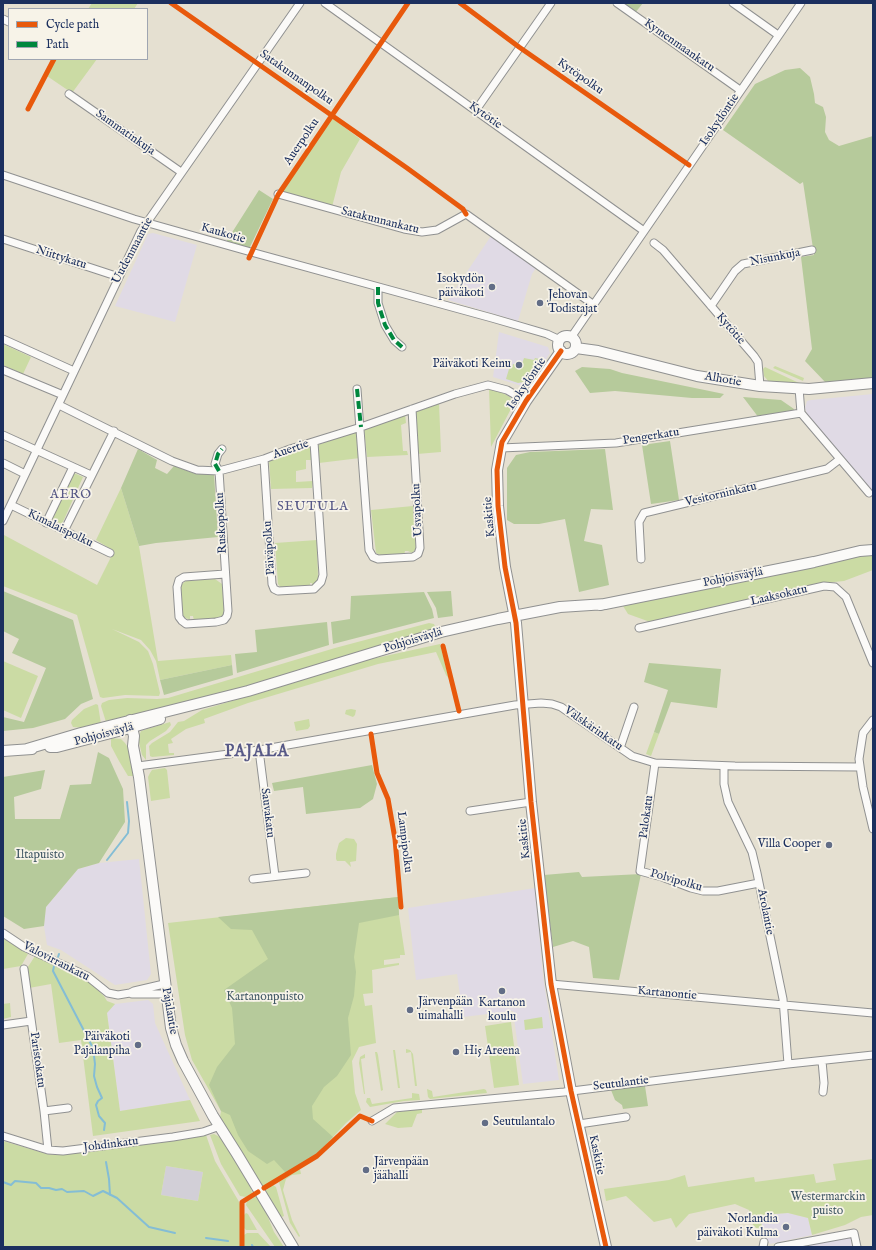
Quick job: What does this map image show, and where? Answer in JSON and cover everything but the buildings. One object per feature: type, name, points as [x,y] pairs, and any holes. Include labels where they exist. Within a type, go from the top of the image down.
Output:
[{"type":"street","name":"Uudenmaantie","points":[[3,521],[141,231],[300,3]]},
{"type":"street","name":"Kytötie","points":[[325,3],[644,230]]},
{"type":"street","points":[[476,110],[551,3]]},
{"type":"street","name":"Kymenmaankatu","points":[[617,3],[740,90]]},
{"type":"street","points":[[733,3],[778,35]]},
{"type":"street","name":"Isokydöntie","points":[[572,336],[800,3]]},
{"type":"street","name":"Sammatinkuja","points":[[69,94],[181,172]]},
{"type":"street","name":"Kaukotie","points":[[3,175],[147,222],[492,318],[547,334],[560,340]]},
{"type":"street","name":"Satakunnankatu","points":[[278,194],[404,229],[422,232],[437,230],[466,214],[594,305]]},
{"type":"street","name":"Niittykatu","points":[[3,239],[119,277]]},
{"type":"street","name":"Kytötie","points":[[654,243],[663,250],[754,356],[758,362],[760,386]]},
{"type":"street","name":"Nisunkuja","points":[[711,306],[735,271],[743,264],[812,250]]},
{"type":"street","points":[[378,287],[378,303],[385,325],[394,340],[402,347]]},
{"type":"street","points":[[564,336],[572,336],[576,341],[576,348],[570,354],[565,354],[561,351],[558,345],[564,336]]},
{"type":"street","points":[[3,339],[74,371]]},
{"type":"street","name":"Alhotie","points":[[576,348],[598,351],[697,376],[760,386],[799,388],[873,384]]},
{"type":"street","name":"Isokydöntie","points":[[510,427],[526,401],[561,351]]},
{"type":"street","points":[[3,370],[63,395]]},
{"type":"street","name":"Auertie","points":[[59,405],[172,461],[197,470],[219,471],[264,459],[361,428],[455,394],[488,385],[507,390],[526,401]]},
{"type":"street","points":[[799,388],[801,413],[869,493]]},
{"type":"street","points":[[358,389],[361,428]]},
{"type":"street","name":"Usvapolku","points":[[361,428],[370,550],[373,557],[378,559],[413,557],[418,554],[420,548],[412,409]]},
{"type":"street","name":"Pengerkatu","points":[[500,448],[616,443],[801,413]]},
{"type":"street","name":"Kaskitie","points":[[510,427],[500,448],[497,470],[498,506],[505,567],[516,619],[531,802],[551,984],[571,1090],[606,1247]]},
{"type":"street","points":[[64,531],[114,431]]},
{"type":"street","points":[[3,435],[92,475]]},
{"type":"street","name":"Päiväpolku","points":[[264,459],[272,584],[274,589],[278,591],[314,589],[321,582],[322,575],[314,442]]},
{"type":"street","name":"Ruskopolku","points":[[222,449],[218,454],[215,464],[219,471],[228,611],[227,616],[224,620],[216,622],[186,624],[182,621],[179,617],[177,587],[179,580],[184,577],[225,574]]},
{"type":"street","name":"Vesitorninkatu","points":[[641,559],[639,522],[644,513],[827,470],[840,459]]},
{"type":"street","points":[[3,463],[25,474]]},
{"type":"street","points":[[46,523],[73,466]]},
{"type":"street","name":"Kimalaispolku","points":[[11,505],[110,553]]},
{"type":"street","name":"Pohjoisväylä","points":[[3,751],[57,747],[128,725],[218,702],[248,691],[441,632],[516,619],[560,607],[606,604],[806,564],[860,551],[873,546]]},
{"type":"street","name":"Pohjoisväylä","points":[[860,551],[873,550]]},
{"type":"street","name":"Laaksokatu","points":[[639,628],[824,586],[835,587],[846,597],[873,663]]},
{"type":"street","name":"Välskärinkatu","points":[[138,766],[259,750],[523,704],[541,703],[557,705],[632,756],[655,763],[724,766],[860,767]]},
{"type":"street","points":[[620,748],[634,707]]},
{"type":"street","points":[[873,720],[863,734],[860,749],[860,767],[873,829]]},
{"type":"street","name":"Pajalantie","points":[[128,725],[128,738],[133,746],[138,766],[168,1018],[176,1045],[213,1116],[293,1247]]},
{"type":"street","name":"Sauvakatu","points":[[259,750],[275,876]]},
{"type":"street","name":"Palokatu","points":[[640,871],[655,763]]},
{"type":"street","name":"Arolantie","points":[[724,766],[724,784],[728,802],[752,852],[759,883],[783,1005],[788,1064]]},
{"type":"street","points":[[470,811],[531,802]]},
{"type":"street","name":"Polvipolku","points":[[640,871],[662,876],[691,888],[703,890],[718,891],[759,883]]},
{"type":"street","points":[[253,879],[306,873]]},
{"type":"street","name":"Valovirrankatu","points":[[3,933],[24,947],[87,976],[108,993],[118,995],[134,991],[165,989]]},
{"type":"street","name":"Paristokatu","points":[[24,969],[48,1150]]},
{"type":"street","name":"Kartanontie","points":[[551,984],[873,1013]]},
{"type":"street","points":[[3,1025],[31,1021]]},
{"type":"street","name":"Seutulantie","points":[[372,1121],[394,1108],[478,1101],[873,1055]]},
{"type":"street","points":[[822,1061],[824,1083],[823,1092]]},
{"type":"street","points":[[44,1111],[68,1108]]},
{"type":"street","points":[[579,1124],[626,1117]]},
{"type":"street","name":"Johdinkatu","points":[[3,1136],[48,1150],[63,1151],[173,1137],[203,1132],[220,1126]]},
{"type":"street","points":[[778,1247],[854,1233],[857,1247]]},
{"type":"shaded area","points":[[153,233],[197,245],[175,322],[115,306],[148,234]]},
{"type":"shaded area","name":"Isokydön päiväkoti","points":[[491,236],[536,268],[532,274],[518,321],[448,300]]},
{"type":"shaded area","name":"Päiväkoti Keinu","points":[[499,332],[548,347],[550,353],[529,386],[525,387],[493,377]]},
{"type":"shaded area","points":[[873,394],[873,494],[808,417],[805,408],[807,401],[811,400]]},
{"type":"shaded area","points":[[139,859],[151,974],[147,980],[115,985],[61,950],[47,945],[44,926],[46,907],[78,869],[99,863]]},
{"type":"shaded area","name":"Kartanon koulu","points":[[535,888],[543,976],[559,1080],[523,1084],[513,1011],[463,1017],[457,974],[416,980],[408,908]]},
{"type":"shaded area","name":"Päiväkoti Pajalanpiha","points":[[148,1000],[153,1004],[155,1023],[190,1100],[120,1111],[107,1012],[115,1004]]},
{"type":"shaded area","points":[[166,1166],[203,1172],[198,1201],[161,1195]]},
{"type":"shaded area","name":"Norlandia päiväkoti Kulma","points":[[788,1213],[808,1218],[812,1235],[770,1244],[763,1235],[760,1215]]},
{"type":"shaded area","points":[[851,1237],[852,1247],[784,1247]]},
{"type":"green space","points":[[92,3],[138,3],[135,8],[89,8]]},
{"type":"green space","points":[[622,3],[643,3],[635,13]]},
{"type":"green space","points":[[55,60],[96,60],[72,93],[47,76]]},
{"type":"green space","points":[[800,68],[810,77],[815,103],[823,107],[826,117],[825,132],[829,140],[839,146],[873,136],[873,379],[826,383],[805,361],[812,349],[801,257],[814,255],[803,182],[800,184],[723,130],[755,84],[785,70]]},
{"type":"green space","points":[[332,118],[360,139],[341,172],[332,207],[281,193]]},
{"type":"green space","points":[[259,190],[273,199],[249,249],[226,242]]},
{"type":"green space","points":[[3,344],[31,357],[23,374],[3,365]]},
{"type":"green space","points":[[524,358],[544,360],[530,381],[518,383],[506,379],[509,369],[512,368],[513,364],[522,364]]},
{"type":"green space","points":[[775,366],[804,378],[803,381],[773,368]]},
{"type":"green space","points":[[582,367],[610,369],[622,373],[724,394],[720,398],[692,398],[615,391],[590,393],[575,371]]},
{"type":"green space","points":[[765,367],[799,384],[770,383],[764,376],[763,369]]},
{"type":"green space","points":[[489,388],[497,390],[510,397],[513,405],[491,447]]},
{"type":"green space","points":[[743,397],[781,400],[794,409],[793,412],[759,418]]},
{"type":"green space","points":[[439,403],[441,452],[417,454],[414,410]]},
{"type":"green space","points":[[405,414],[406,423],[401,425],[403,451],[407,451],[408,455],[367,457],[364,428]]},
{"type":"green space","points":[[354,431],[359,433],[360,458],[319,463],[318,445]]},
{"type":"green space","points":[[670,441],[679,500],[651,504],[642,445]]},
{"type":"green space","points":[[311,447],[311,460],[306,460],[306,469],[296,471],[296,482],[313,481],[312,488],[271,489],[269,460]]},
{"type":"green space","points":[[138,449],[157,460],[155,468],[167,474],[174,466],[196,474],[214,474],[218,537],[139,546],[121,488]]},
{"type":"green space","points":[[605,449],[613,510],[591,509],[584,541],[602,545],[609,585],[579,592],[565,519],[539,524],[514,524],[507,520],[507,468],[516,455],[530,452]]},
{"type":"green space","points":[[74,473],[83,477],[62,524],[52,520]]},
{"type":"green space","points":[[121,488],[139,546],[158,661],[231,655],[232,665],[160,680],[156,661],[150,650],[141,640],[112,629],[139,642],[148,651],[153,664],[160,693],[159,696],[125,695],[103,698],[100,697],[77,615],[3,586],[4,535],[97,585],[114,551],[96,540]]},
{"type":"green space","points":[[413,506],[416,549],[412,553],[405,551],[404,555],[383,556],[376,553],[371,510]]},
{"type":"green space","points":[[317,540],[317,584],[312,586],[312,583],[310,583],[310,588],[281,588],[278,584],[275,543]]},
{"type":"green space","points":[[873,554],[873,570],[844,581],[824,583],[653,623],[628,614],[623,606]]},
{"type":"green space","points":[[215,579],[222,584],[225,612],[222,617],[216,620],[194,621],[193,616],[190,616],[190,620],[184,617],[182,613],[180,587],[182,584],[186,581]]},
{"type":"green space","points":[[3,591],[73,620],[93,699],[81,704],[65,719],[33,728],[3,731],[3,717],[24,722],[46,668],[12,653],[19,639],[3,631]]},
{"type":"green space","points":[[451,591],[453,616],[438,618],[436,608],[427,592]]},
{"type":"green space","points":[[424,592],[432,609],[434,618],[333,644],[331,622],[350,619],[351,596]]},
{"type":"green space","points":[[327,622],[329,645],[237,673],[235,654],[257,652],[255,630]]},
{"type":"green space","points":[[429,623],[434,624],[436,629],[242,689],[106,722],[101,706],[102,703],[109,700],[127,698],[168,698],[335,648]]},
{"type":"green space","points":[[440,644],[449,679],[436,652],[378,664],[248,703],[204,719],[205,723],[186,729],[171,739],[173,743],[168,744],[169,753],[174,753],[174,755],[150,756],[149,746],[152,743],[170,732],[178,722],[184,721],[202,710],[367,660]]},
{"type":"green space","points":[[3,661],[38,676],[21,718],[3,710]]},
{"type":"green space","points":[[649,663],[721,669],[717,708],[671,702],[659,734],[654,732],[668,690],[644,682]]},
{"type":"green space","points":[[232,665],[233,675],[164,695],[160,680]]},
{"type":"green space","points":[[96,704],[98,705],[101,724],[86,728],[73,727],[71,723],[72,720],[84,709]]},
{"type":"green space","points":[[346,710],[356,710],[353,717],[345,714]]},
{"type":"green space","points":[[309,719],[310,726],[308,729],[296,731],[294,722]]},
{"type":"green space","points":[[170,722],[171,725],[166,731],[146,745],[146,760],[142,755],[138,738],[141,731]]},
{"type":"green space","points":[[654,732],[659,734],[651,756],[646,754]]},
{"type":"green space","points":[[111,738],[121,739],[129,749],[134,776],[128,776],[111,746]]},
{"type":"green space","name":"Iltapuisto","points":[[98,752],[109,758],[123,789],[125,822],[99,863],[78,869],[46,907],[44,926],[24,929],[3,916],[3,777],[45,770],[41,789],[14,797],[15,819],[60,819],[70,785],[91,784]]},
{"type":"green space","points":[[372,765],[377,784],[373,799],[360,808],[306,814],[303,787],[274,791],[272,783]]},
{"type":"green space","points":[[165,768],[167,770],[170,798],[151,801],[148,777],[152,770]]},
{"type":"green space","points":[[346,838],[354,839],[357,844],[356,861],[350,862],[351,867],[345,861],[337,861],[336,859],[339,843]]},
{"type":"green space","points":[[579,872],[582,877],[641,874],[619,980],[593,978],[589,947],[573,941],[553,947],[544,875]]},
{"type":"green space","name":"Kartanonpuisto","points":[[398,897],[405,955],[400,955],[400,958],[384,960],[384,965],[399,963],[399,965],[372,970],[373,993],[363,994],[365,1006],[372,1005],[376,1043],[359,1047],[352,1061],[355,1093],[361,1110],[346,1123],[316,1155],[261,1188],[220,1117],[221,1111],[192,1060],[185,1035],[168,923]]},
{"type":"green space","name":"Kartanonpuisto","points":[[398,897],[399,915],[359,923],[354,957],[356,972],[354,996],[348,1018],[351,1055],[337,1076],[324,1087],[312,1106],[313,1119],[333,1137],[316,1155],[286,1173],[274,1160],[267,1164],[248,1151],[238,1135],[230,1115],[221,1111],[209,1085],[217,1067],[235,1044],[232,1008],[224,990],[268,959],[252,930],[231,929],[218,917]]},
{"type":"green space","points":[[3,938],[28,954],[21,966],[3,969]]},
{"type":"green space","points":[[35,956],[90,982],[107,1001],[115,1004],[107,1013],[120,1111],[190,1100],[200,1121],[93,1136],[81,1040],[59,1043],[51,984],[29,988],[26,970]]},
{"type":"green space","points":[[10,1003],[11,1017],[3,1019],[3,1004]]},
{"type":"green space","points":[[542,1017],[543,1028],[525,1030],[524,1020]]},
{"type":"green space","points":[[511,1022],[519,1085],[494,1088],[485,1026]]},
{"type":"green space","points":[[406,1049],[410,1050],[413,1054],[417,1086],[415,1086],[411,1052],[406,1053]]},
{"type":"green space","points":[[393,1050],[395,1050],[400,1088],[398,1088]]},
{"type":"green space","points":[[375,1052],[377,1052],[378,1055],[383,1090],[381,1091]]},
{"type":"green space","points":[[365,1054],[365,1058],[361,1059],[364,1094],[359,1063],[360,1057]]},
{"type":"green space","points":[[645,1086],[648,1106],[623,1109],[622,1105],[615,1100],[611,1090]]},
{"type":"green space","points":[[427,1089],[432,1091],[433,1097],[484,1089],[487,1093],[430,1099],[428,1097]]},
{"type":"green space","points":[[412,1093],[419,1094],[420,1100],[404,1101],[370,1107],[366,1102],[367,1098],[370,1098],[372,1104],[412,1098]]},
{"type":"green space","points":[[422,1109],[422,1113],[417,1114],[412,1127],[398,1128],[385,1124],[397,1112]]},
{"type":"green space","points":[[214,1134],[220,1137],[250,1184],[252,1193],[246,1197],[240,1196],[221,1164],[210,1135]]},
{"type":"green space","points":[[206,1135],[215,1161],[241,1206],[240,1247],[3,1247],[3,1141],[54,1155]],"holes":[[[166,1166],[203,1172],[198,1201],[161,1195]]]},
{"type":"green space","name":"Westermarckin puisto","points":[[873,1159],[873,1215],[861,1217],[845,1225],[812,1235],[808,1218],[788,1213],[760,1215],[763,1234],[753,1225],[749,1210],[735,1204],[689,1214],[676,1228],[671,1218],[654,1222],[626,1196],[606,1201],[604,1189],[669,1180],[685,1175],[688,1187],[754,1177],[755,1182],[814,1174],[816,1183],[836,1180],[833,1164]]},
{"type":"green space","points":[[300,1169],[301,1174],[292,1175],[286,1179],[283,1190],[292,1220],[300,1236],[299,1237],[290,1223],[279,1182]]},
{"type":"green space","points":[[273,1185],[276,1187],[284,1216],[282,1217],[273,1208],[265,1191]]},
{"type":"green space","points":[[257,1196],[263,1205],[274,1232],[284,1247],[275,1247],[246,1205],[247,1201]]},
{"type":"green space","points":[[246,1213],[257,1230],[246,1230],[244,1228],[244,1215]]},
{"type":"green space","points":[[247,1233],[258,1233],[271,1247],[244,1247],[244,1235]]},
{"type":"waterway","points":[[107,860],[128,833],[129,821],[127,802]]},
{"type":"waterway","points":[[54,966],[53,971],[93,1048],[95,1064],[94,1076],[102,1098],[96,1105],[99,1116],[105,1123],[104,1130]]},
{"type":"waterway","points":[[106,1162],[110,1195]]},
{"type":"waterway","points":[[3,1182],[11,1185],[15,1181],[36,1183],[41,1188],[56,1190],[62,1189],[67,1192],[84,1191],[93,1196],[103,1191],[117,1198],[149,1227],[175,1233]]},
{"type":"waterway","points":[[206,1238],[228,1241]]},
{"type":"marked path","points":[[378,287],[378,303],[385,325],[394,340],[402,347]]},
{"type":"marked path","points":[[357,389],[361,427]]},
{"type":"marked path","points":[[219,471],[215,464],[218,454],[222,449]]},
{"type":"cycle path","name":"Satakunnanpolku","points":[[171,3],[407,168],[463,209],[466,214]]},
{"type":"cycle path","name":"Satakunnanpolku","points":[[249,258],[278,195],[408,3]]},
{"type":"cycle path","name":"Kytöpolku","points":[[460,3],[519,47],[689,165]]},
{"type":"cycle path","points":[[28,109],[53,60]]},
{"type":"cycle path","points":[[561,351],[526,401],[502,442],[497,470],[498,506],[505,567],[516,623],[531,802],[551,984],[571,1091],[606,1247]]},
{"type":"cycle path","points":[[443,646],[459,711]]},
{"type":"cycle path","name":"Lampipolku","points":[[371,734],[377,773],[388,799],[395,839],[401,907]]},
{"type":"cycle path","points":[[264,1188],[317,1156],[360,1116],[372,1121]]},
{"type":"cycle path","points":[[242,1247],[242,1202],[258,1192]]},
{"type":"place","name":"Isokydön päiväkoti","points":[[492,287]]},
{"type":"place","name":"Jehovan Todistajat","points":[[540,303]]},
{"type":"place","name":"Päiväkoti Keinu","points":[[519,365]]},
{"type":"place","name":"Villa Cooper","points":[[829,845]]},
{"type":"place","name":"Kartanon koulu","points":[[502,991]]},
{"type":"place","name":"Järvenpään uimahalli","points":[[410,1010]]},
{"type":"place","name":"Päiväkoti Pajalanpiha","points":[[138,1045]]},
{"type":"place","name":"Hi5 Areena","points":[[456,1052]]},
{"type":"place","name":"Seutulantalo","points":[[485,1123]]},
{"type":"place","name":"Järvenpään jäähalli","points":[[366,1170]]},
{"type":"place","name":"Norlandia päiväkoti Kulma","points":[[786,1227]]},
{"type":"district","name":"AERO","points":[[71,495]]},
{"type":"district","name":"SEUTULA","points":[[313,507]]},
{"type":"district","name":"PAJALA","points":[[257,753]]}]
